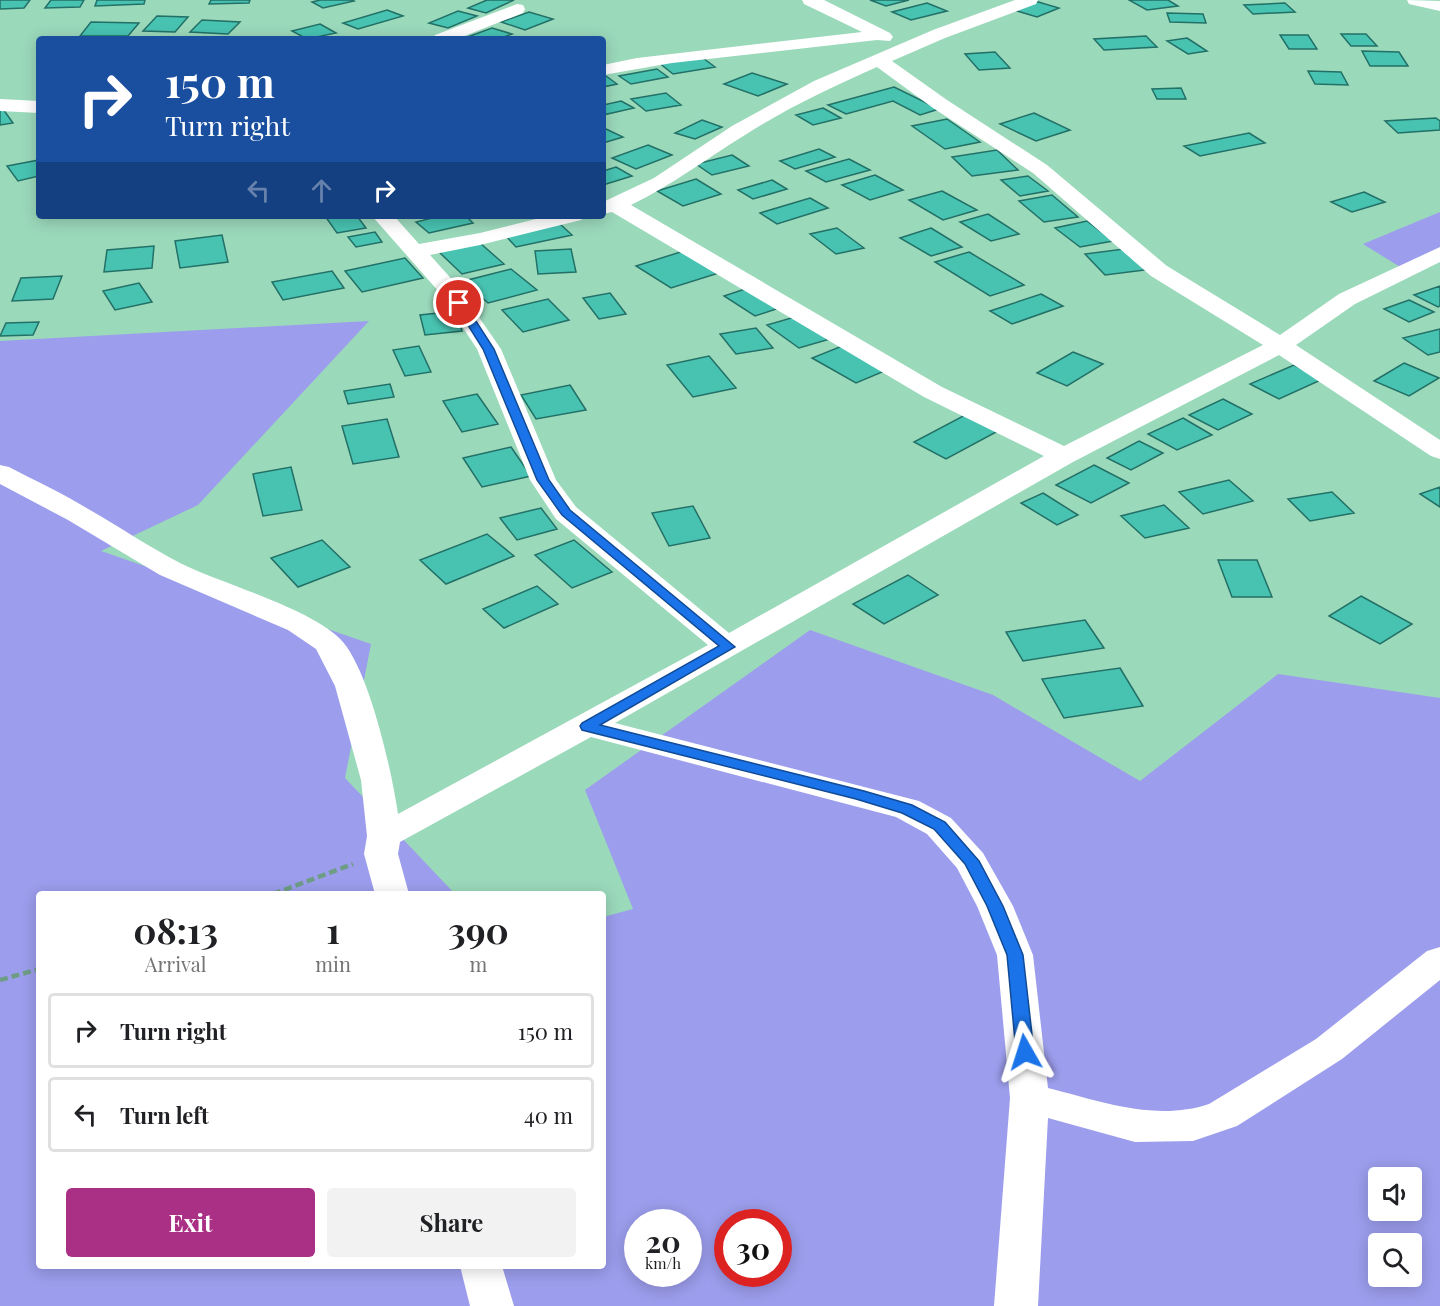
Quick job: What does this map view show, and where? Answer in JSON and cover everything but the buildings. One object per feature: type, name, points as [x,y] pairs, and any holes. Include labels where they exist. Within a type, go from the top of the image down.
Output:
[{"type":"street","points":[[810,0],[905,49]]},
{"type":"street","points":[[609,206],[661,182],[739,130],[822,85],[905,49],[1030,0]]},
{"type":"street","points":[[1414,0],[1440,6]]},
{"type":"street","points":[[449,36],[517,9]]},
{"type":"street","points":[[606,69],[694,54],[820,44],[879,35]]},
{"type":"street","points":[[880,60],[940,104],[1040,169],[1159,272],[1280,345],[1440,451]]},
{"type":"street","points":[[0,105],[36,107]]},
{"type":"street","points":[[609,206],[933,392],[1064,456]]},
{"type":"street","points":[[386,219],[448,289],[489,349],[543,480],[566,513],[728,647]]},
{"type":"street","points":[[415,251],[480,239],[562,219]]},
{"type":"street","points":[[382,845],[1064,456],[1280,345],[1347,299],[1440,254]]},
{"type":"street","points":[[0,473],[78,514],[170,569],[298,624],[327,643],[334,651],[350,686],[377,780],[382,845],[391,891]]},
{"type":"street","points":[[587,726],[907,809],[939,826],[971,861],[995,906],[1015,955],[1030,1098],[1016,1306]]},
{"type":"street","points":[[1030,1098],[1135,1126],[1171,1127],[1203,1122],[1223,1115],[1329,1049],[1440,960]]},
{"type":"street","points":[[482,1269],[492,1306]]},
{"type":"path","points":[[280,891],[382,845]]},
{"type":"path","points":[[0,980],[36,970]]},
{"type":"shaded area","points":[[1440,212],[1440,260],[1410,273],[1363,244]]},
{"type":"shaded area","points":[[369,321],[198,505],[101,551],[371,644],[345,778],[452,891],[36,891],[36,1269],[606,1269],[606,916],[633,909],[585,790],[810,630],[993,695],[1140,781],[1278,674],[1440,698],[1440,1306],[0,1306],[0,341]]},
{"type":"route","points":[[459,303],[489,349],[543,480],[566,513],[728,647],[587,726],[859,795],[907,809],[939,826],[971,861],[995,906],[1015,955],[1025,1052]]}]
